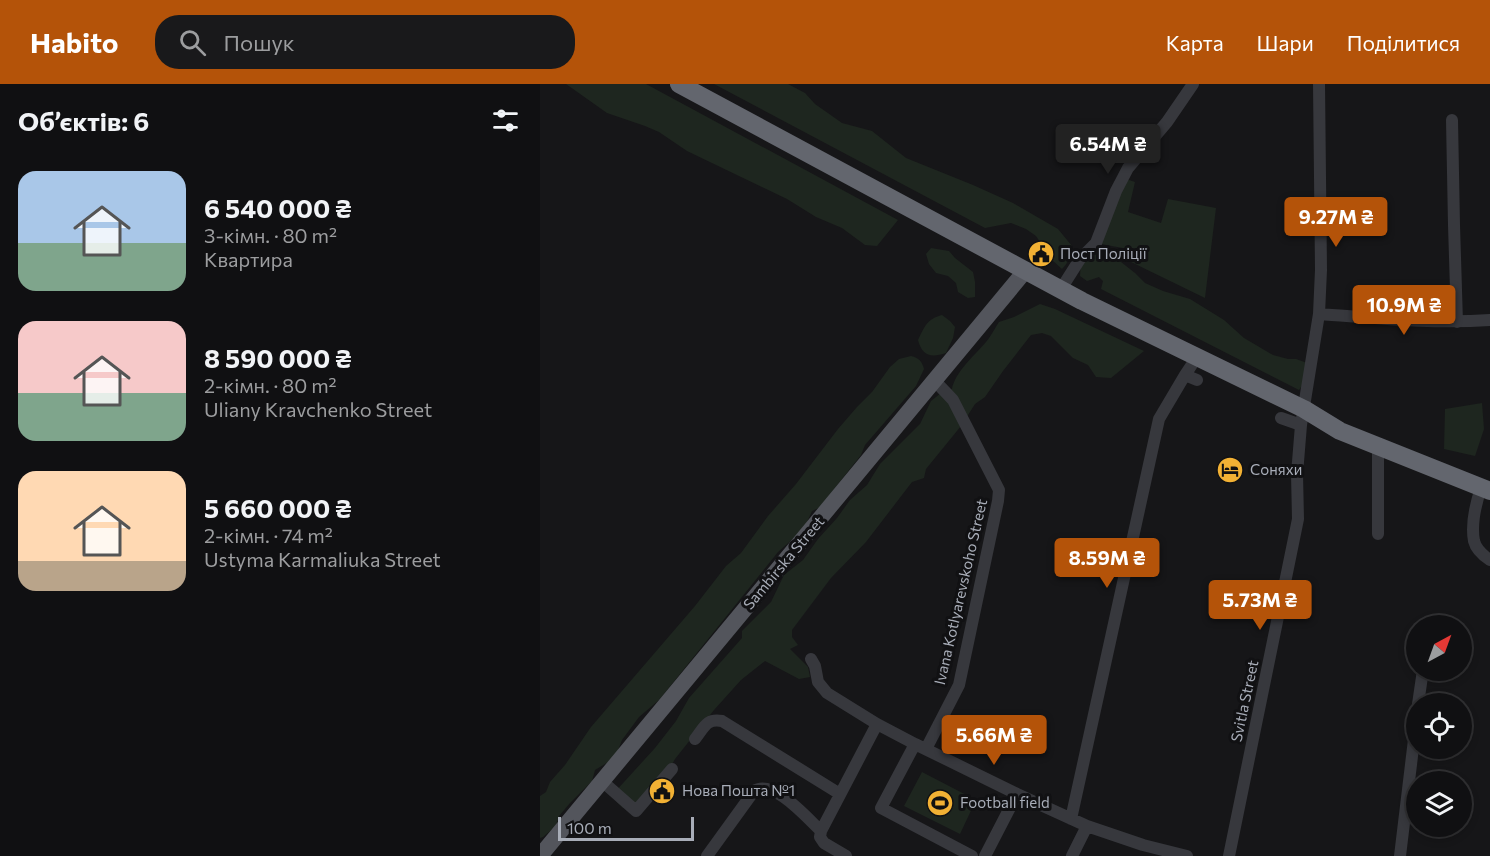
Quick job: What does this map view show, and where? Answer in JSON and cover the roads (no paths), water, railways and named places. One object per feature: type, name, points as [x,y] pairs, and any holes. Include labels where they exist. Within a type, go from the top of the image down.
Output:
[{"type":"highway","points":[[679,84],[1061,289],[1197,357],[1303,417],[1487,486]]},
{"type":"highway","points":[[1303,417],[1345,420],[1487,486]]},
{"type":"main road","name":"Sambirska Street","points":[[540,856],[1026,270]]},
{"type":"street","points":[[1061,289],[1080,259],[1096,243],[1116,191],[1128,168],[1167,122],[1193,84]]},
{"type":"street","name":"Svitla Street","points":[[1229,856],[1298,519],[1296,474],[1319,314],[1321,270],[1319,84]]},
{"type":"street","points":[[1452,120],[1457,322]]},
{"type":"street","points":[[1319,314],[1420,322],[1490,320]]},
{"type":"street","points":[[1071,819],[1159,419],[1191,377],[1197,357]]},
{"type":"street","name":"Ivana Kotlyarevskoho Street","points":[[935,381],[953,400],[999,490],[998,501],[959,685],[881,808],[972,856]]},
{"type":"street","points":[[1281,418],[1303,417]]},
{"type":"street","points":[[1378,447],[1378,534]]},
{"type":"street","points":[[1487,486],[1476,504],[1474,541],[1490,560]]},
{"type":"street","points":[[811,659],[818,682],[827,693],[920,747],[1087,826],[1143,845],[1182,855]]},
{"type":"street","points":[[695,739],[713,719],[722,721],[840,794]]},
{"type":"street","points":[[846,856],[824,843],[820,837],[821,831],[878,724]]},
{"type":"street","points":[[1400,856],[1412,759]]},
{"type":"street","points":[[602,782],[636,811],[672,769]]},
{"type":"street","points":[[706,856],[757,789],[773,790],[787,799],[821,831]]},
{"type":"street","points":[[984,856],[1017,794]]},
{"type":"street","points":[[1072,856],[1087,826]]},
{"type":"place","name":"Пост Поліції","points":[[1041,254]]},
{"type":"place","name":"Соняхи","points":[[1230,470]]},
{"type":"place","name":"Нова Пошта №1","points":[[662,791]]},
{"type":"place","name":"Football field","points":[[940,803]]}]
